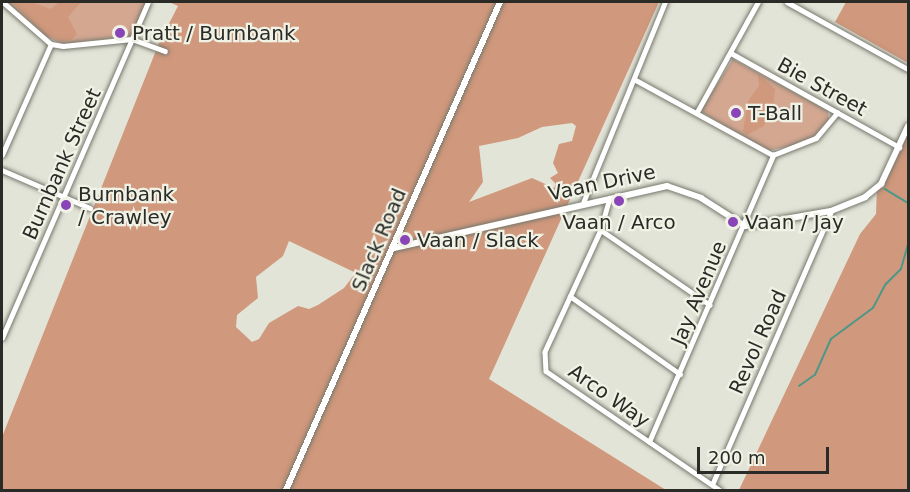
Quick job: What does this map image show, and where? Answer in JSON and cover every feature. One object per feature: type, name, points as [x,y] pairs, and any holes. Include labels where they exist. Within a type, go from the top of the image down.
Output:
[{"type":"street","points":[[2,7],[3,2],[51,44],[63,46],[132,39],[165,51]]},
{"type":"street","name":"Burnbank Street","points":[[2,338],[148,2]]},
{"type":"street","name":"Slack Road","points":[[286,490],[500,2]]},
{"type":"street","points":[[583,203],[665,2]]},
{"type":"street","points":[[697,112],[758,2]]},
{"type":"street","points":[[787,2],[909,69]]},
{"type":"street","points":[[2,155],[51,44]]},
{"type":"street","name":"Bie Street","points":[[731,53],[899,147]]},
{"type":"street","points":[[634,79],[773,154],[816,138],[837,113]]},
{"type":"street","points":[[745,225],[831,211],[865,197],[881,184],[909,126]]},
{"type":"street","name":"Jay Avenue","points":[[649,442],[745,225],[773,154]]},
{"type":"street","points":[[2,170],[90,208]]},
{"type":"street","name":"Vaan Drive","points":[[394,248],[583,203],[677,187],[745,225]]},
{"type":"street","name":"Arco Way","points":[[610,198],[601,230],[545,352],[546,371],[720,490]]},
{"type":"street","name":"Revol Road","points":[[712,485],[831,211]]},
{"type":"street","points":[[601,230],[710,304]]},
{"type":"street","points":[[570,296],[680,374]]},
{"type":"shaded area","points":[[7,2],[146,2],[132,36],[63,44],[46,37]]},
{"type":"shaded area","points":[[12,2],[31,2],[51,9],[59,2],[81,2],[68,17],[77,34],[71,40],[61,41],[45,35]]},
{"type":"shaded area","points":[[169,2],[659,2],[489,379],[666,490],[2,490],[2,437],[159,43],[178,6]],"holes":[[[572,123],[576,126],[572,141],[559,144],[553,163],[558,173],[550,178],[556,184],[554,188],[532,178],[469,202],[483,182],[479,146],[518,138],[542,127]],[[289,241],[354,272],[354,275],[344,288],[318,305],[309,309],[298,306],[269,323],[259,339],[252,342],[236,327],[237,315],[258,298],[256,277],[283,256]]]},
{"type":"shaded area","points":[[846,2],[908,2],[908,63],[835,22]]},
{"type":"shaded area","points":[[733,59],[828,111],[829,120],[817,135],[803,143],[768,151],[703,113],[702,108]]},
{"type":"shaded area","points":[[758,74],[775,89],[773,109],[764,126],[747,135],[743,131],[748,101],[759,86]]},
{"type":"shaded area","points":[[908,120],[908,490],[739,490],[860,234],[876,214],[877,185]]},
{"type":"waterway","points":[[885,189],[908,203]]},
{"type":"waterway","points":[[799,386],[815,375],[831,339],[873,308],[886,284],[901,269],[908,244]]},
{"type":"place","name":"Pratt / Burnbank","points":[[120,33]]},
{"type":"place","name":"T-Ball","points":[[736,113]]},
{"type":"place","name":"Vaan / Arco","points":[[619,201]]},
{"type":"place","name":"Burnbank / Crawley","points":[[66,205]]},
{"type":"place","name":"Vaan / Jay","points":[[733,222]]},
{"type":"place","name":"Vaan / Slack","points":[[405,240]]}]
